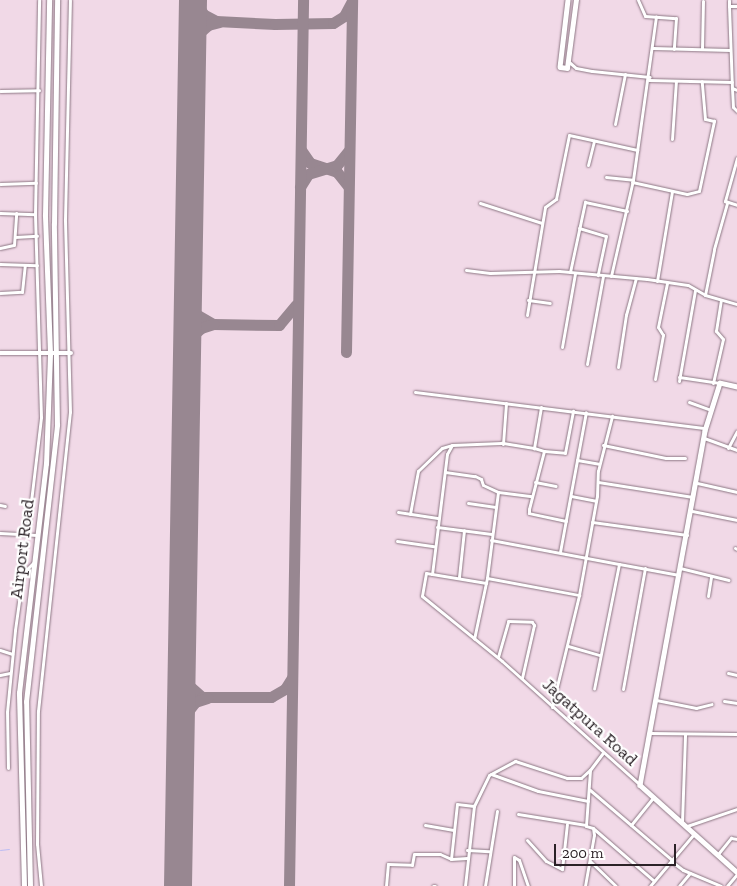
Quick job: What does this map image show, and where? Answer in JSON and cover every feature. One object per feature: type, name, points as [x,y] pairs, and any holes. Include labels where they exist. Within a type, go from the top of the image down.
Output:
[{"type":"street","points":[[27,535],[41,417],[35,214],[39,0]]},
{"type":"street","name":"Airport Road","points":[[24,886],[19,694],[46,464],[50,353],[45,215],[49,0]]},
{"type":"street","name":"Airport Road","points":[[30,886],[26,702],[56,442],[57,353],[54,224],[57,0]]},
{"type":"street","points":[[41,886],[37,844],[38,711],[68,442],[71,353],[65,219],[70,0]]},
{"type":"street","points":[[568,0],[560,67],[567,68],[576,0]]},
{"type":"street","points":[[638,0],[645,16],[676,18],[674,49]]},
{"type":"street","points":[[729,0],[733,107],[737,111]]},
{"type":"street","points":[[702,49],[704,2]]},
{"type":"street","points":[[728,6],[737,6]]},
{"type":"street","points":[[611,276],[633,181],[649,78],[656,17]]},
{"type":"street","points":[[653,48],[730,50]]},
{"type":"street","points":[[568,61],[576,68],[649,78],[676,81],[732,82]]},
{"type":"street","points":[[615,124],[625,74]]},
{"type":"street","points":[[672,139],[676,81]]},
{"type":"street","points":[[606,177],[694,194],[701,187],[714,121],[705,119],[702,81]]},
{"type":"street","points":[[732,88],[737,90]]},
{"type":"street","points":[[0,90],[38,90]]},
{"type":"street","points":[[527,315],[545,207],[556,198],[569,135],[637,150]]},
{"type":"street","points":[[588,165],[594,142]]},
{"type":"street","points":[[705,295],[714,249],[737,158]]},
{"type":"street","points":[[0,184],[36,183]]},
{"type":"street","points":[[657,281],[672,191]]},
{"type":"street","points":[[480,202],[542,223]]},
{"type":"street","points":[[570,272],[585,202],[627,211]]},
{"type":"street","points":[[727,203],[737,206]]},
{"type":"street","points":[[0,213],[35,214]]},
{"type":"street","points":[[0,248],[13,247],[16,213]]},
{"type":"street","points":[[579,228],[606,236],[598,275]]},
{"type":"street","points":[[15,237],[36,236]]},
{"type":"street","points":[[0,264],[37,265]]},
{"type":"street","points":[[0,292],[22,292],[25,265]]},
{"type":"street","points":[[466,270],[490,273],[570,272],[636,278],[688,285],[705,295],[737,304]]},
{"type":"street","points":[[562,347],[575,273]]},
{"type":"street","points":[[587,364],[603,276]]},
{"type":"street","points":[[618,367],[626,315],[636,278]]},
{"type":"street","points":[[655,379],[663,335],[658,327],[667,283]]},
{"type":"street","points":[[695,290],[679,379],[720,383],[737,387]]},
{"type":"street","points":[[528,300],[550,303]]},
{"type":"street","points":[[713,383],[723,339],[716,331],[721,301]]},
{"type":"street","points":[[0,353],[71,353]]},
{"type":"street","points":[[640,785],[704,438],[720,383]]},
{"type":"street","points":[[415,392],[706,428]]},
{"type":"street","points":[[689,402],[711,410]]},
{"type":"street","points":[[503,444],[506,403]]},
{"type":"street","points":[[534,448],[541,407]]},
{"type":"street","points":[[410,514],[418,471],[444,446],[452,444],[503,444],[565,453],[574,411]]},
{"type":"street","points":[[560,552],[586,412]]},
{"type":"street","points":[[552,707],[579,595],[596,501],[599,464],[612,416]]},
{"type":"street","points":[[728,448],[737,431]]},
{"type":"street","points":[[704,438],[737,450]]},
{"type":"street","points":[[452,444],[447,454],[436,527],[432,574],[486,583]]},
{"type":"street","points":[[603,445],[666,458],[685,458]]},
{"type":"street","points":[[544,451],[529,513],[566,521]]},
{"type":"street","points":[[576,460],[599,464]]},
{"type":"street","points":[[445,472],[475,476],[481,479],[483,485],[498,492],[532,496]]},
{"type":"street","points":[[535,482],[556,486]]},
{"type":"street","points":[[598,482],[694,497]]},
{"type":"street","points":[[697,483],[737,492]]},
{"type":"street","points":[[474,639],[487,578],[498,492]]},
{"type":"street","points":[[571,496],[596,501]]},
{"type":"street","points":[[468,503],[496,507]]},
{"type":"street","points":[[0,505],[5,506]]},
{"type":"street","points":[[692,511],[737,520]]},
{"type":"street","points":[[398,512],[438,518]]},
{"type":"street","points":[[592,522],[687,535]]},
{"type":"street","points":[[436,527],[492,534]]},
{"type":"street","points":[[459,577],[464,530]]},
{"type":"street","points":[[0,533],[38,535]]},
{"type":"street","points":[[491,540],[679,574]]},
{"type":"street","points":[[397,541],[434,546]]},
{"type":"street","points":[[8,768],[12,654],[23,573],[35,561]]},
{"type":"street","points":[[594,689],[618,564]]},
{"type":"street","points":[[622,689],[645,568]]},
{"type":"street","points":[[680,568],[729,580]]},
{"type":"street","name":"Jagatpura Road","points":[[432,574],[426,573],[422,596],[522,678],[567,721],[737,873]]},
{"type":"street","points":[[708,596],[711,576]]},
{"type":"street","points":[[487,578],[579,595]]},
{"type":"street","points":[[498,658],[508,621],[532,622],[534,625],[522,678]]},
{"type":"street","points":[[568,646],[600,655]]},
{"type":"street","points":[[0,650],[12,654]]},
{"type":"street","points":[[0,675],[10,673]]},
{"type":"street","points":[[728,674],[737,676]]},
{"type":"street","points":[[656,700],[696,708],[712,704]]},
{"type":"street","points":[[724,701],[737,703]]},
{"type":"street","points":[[650,733],[737,734]]},
{"type":"street","points":[[682,822],[685,734]]},
{"type":"street","points":[[465,886],[467,850],[474,806],[491,774],[515,761],[567,778],[581,778],[603,753]]},
{"type":"street","points":[[586,825],[590,770]]},
{"type":"street","points":[[491,774],[538,791],[588,801]]},
{"type":"street","points":[[590,790],[672,861],[690,873],[720,886]]},
{"type":"street","points":[[631,825],[654,797]]},
{"type":"street","points":[[451,859],[457,804],[474,806]]},
{"type":"street","points":[[686,826],[737,809]]},
{"type":"street","points":[[486,886],[489,851],[497,811]]},
{"type":"street","points":[[518,814],[567,824],[586,825],[593,828],[654,881]]},
{"type":"street","points":[[528,840],[546,861],[562,869],[567,824]]},
{"type":"street","points":[[425,825],[454,830]]},
{"type":"street","points":[[585,886],[590,861],[593,828]]},
{"type":"street","points":[[650,886],[695,834]]},
{"type":"street","points":[[718,854],[731,838],[737,839]]},
{"type":"street","points":[[467,850],[489,851]]},
{"type":"street","points":[[386,886],[388,864],[412,865],[414,854],[440,854],[451,859],[467,858]]},
{"type":"street","points":[[514,886],[514,857],[520,860],[528,886]]},
{"type":"street","points":[[590,861],[616,886]]},
{"type":"street","points":[[679,886],[690,873]]},
{"type":"street","points":[[727,886],[737,873]]},
{"type":"waterway","points":[[0,850],[9,849]]},
{"type":"taxiway","points":[[195,0],[203,14],[216,21],[275,24],[333,23],[344,16],[351,3]]},
{"type":"taxiway","points":[[289,886],[303,0]]},
{"type":"taxiway","points":[[346,352],[352,0]]},
{"type":"taxiway","points":[[191,55],[198,34],[208,25],[219,22]]},
{"type":"taxiway","points":[[301,150],[310,163],[337,172],[348,186]]},
{"type":"taxiway","points":[[300,187],[308,174],[337,165],[349,150]]},
{"type":"taxiway","points":[[187,287],[194,313],[213,324],[279,325],[296,305]]},
{"type":"taxiway","points":[[186,368],[190,338],[201,328],[213,324]]},
{"type":"taxiway","points":[[181,638],[186,683],[202,697],[271,697],[285,689],[292,678]]},
{"type":"taxiway","points":[[178,760],[185,715],[195,702],[207,698]]},
{"type":"runway","points":[[178,886],[193,0]]}]
